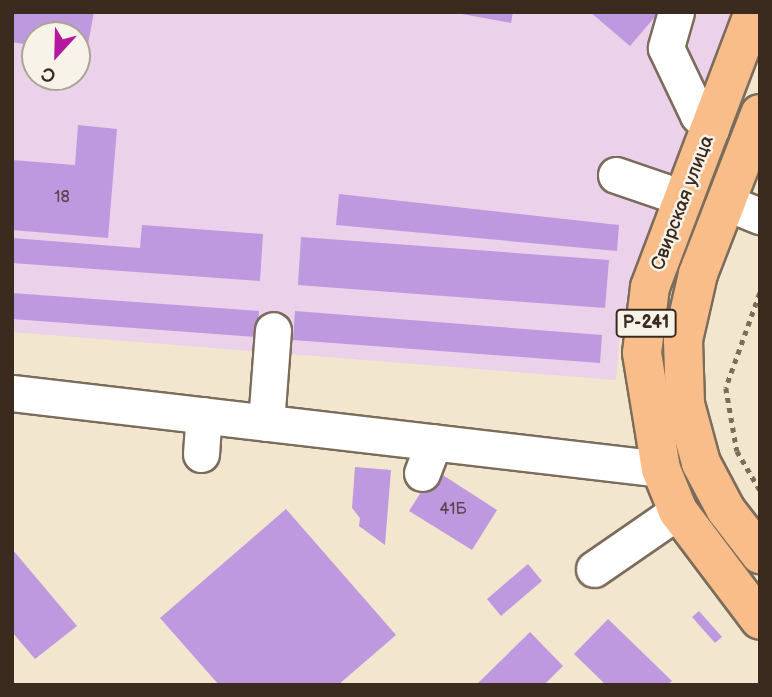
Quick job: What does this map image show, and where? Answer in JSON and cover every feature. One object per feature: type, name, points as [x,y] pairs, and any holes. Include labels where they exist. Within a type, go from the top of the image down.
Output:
[{"type":"highway","name":"Свирская улица","points":[[754,12],[650,287],[642,353],[661,469],[678,511],[760,620]]},
{"type":"highway","name":"Свирская улица","points":[[760,114],[698,274],[683,340],[685,404],[701,463],[726,510],[760,554]]},
{"type":"street","points":[[676,12],[666,48],[698,115],[711,130]]},
{"type":"street","points":[[615,175],[683,198]]},
{"type":"street","points":[[725,202],[760,216]]},
{"type":"street","points":[[266,423],[273,330]]},
{"type":"street","points":[[12,393],[266,423],[428,458],[661,469]]},
{"type":"street","points":[[201,454],[204,415]]},
{"type":"street","points":[[594,569],[678,511]]},
{"type":"path","points":[[760,293],[726,388],[737,451],[760,490]]},
{"type":"shaded area","points":[[12,12],[732,12],[650,229],[620,331],[616,380],[12,332]]},
{"type":"building","points":[[12,12],[94,12],[91,28],[91,21],[21,21],[21,44],[12,42]]},
{"type":"building","points":[[451,12],[513,12],[511,23]]},
{"type":"building","points":[[590,12],[659,12],[630,46]]},
{"type":"building","points":[[78,125],[117,129],[108,238],[12,230],[12,160],[75,165]]},
{"type":"building","points":[[339,194],[619,225],[617,251],[336,225]]},
{"type":"building","points":[[142,225],[263,234],[260,281],[12,263],[12,238],[140,248]]},
{"type":"building","points":[[301,237],[609,260],[605,308],[298,285]]},
{"type":"building","points":[[12,293],[259,311],[257,337],[12,319]]},
{"type":"building","points":[[295,311],[602,335],[600,363],[293,340]]},
{"type":"building","points":[[355,467],[391,470],[385,545],[359,526],[360,518],[352,508]]},
{"type":"building","points":[[435,470],[497,510],[472,550],[409,511]]},
{"type":"building","points":[[286,509],[396,635],[338,685],[219,685],[160,618]]},
{"type":"building","points":[[12,549],[77,626],[35,659],[12,632]]},
{"type":"building","points":[[528,564],[542,581],[501,616],[487,599]]},
{"type":"building","points":[[699,611],[722,637],[715,643],[692,617]]},
{"type":"building","points":[[608,619],[672,681],[667,685],[606,685],[574,654]]},
{"type":"building","points":[[530,632],[563,666],[544,685],[476,685]]}]
